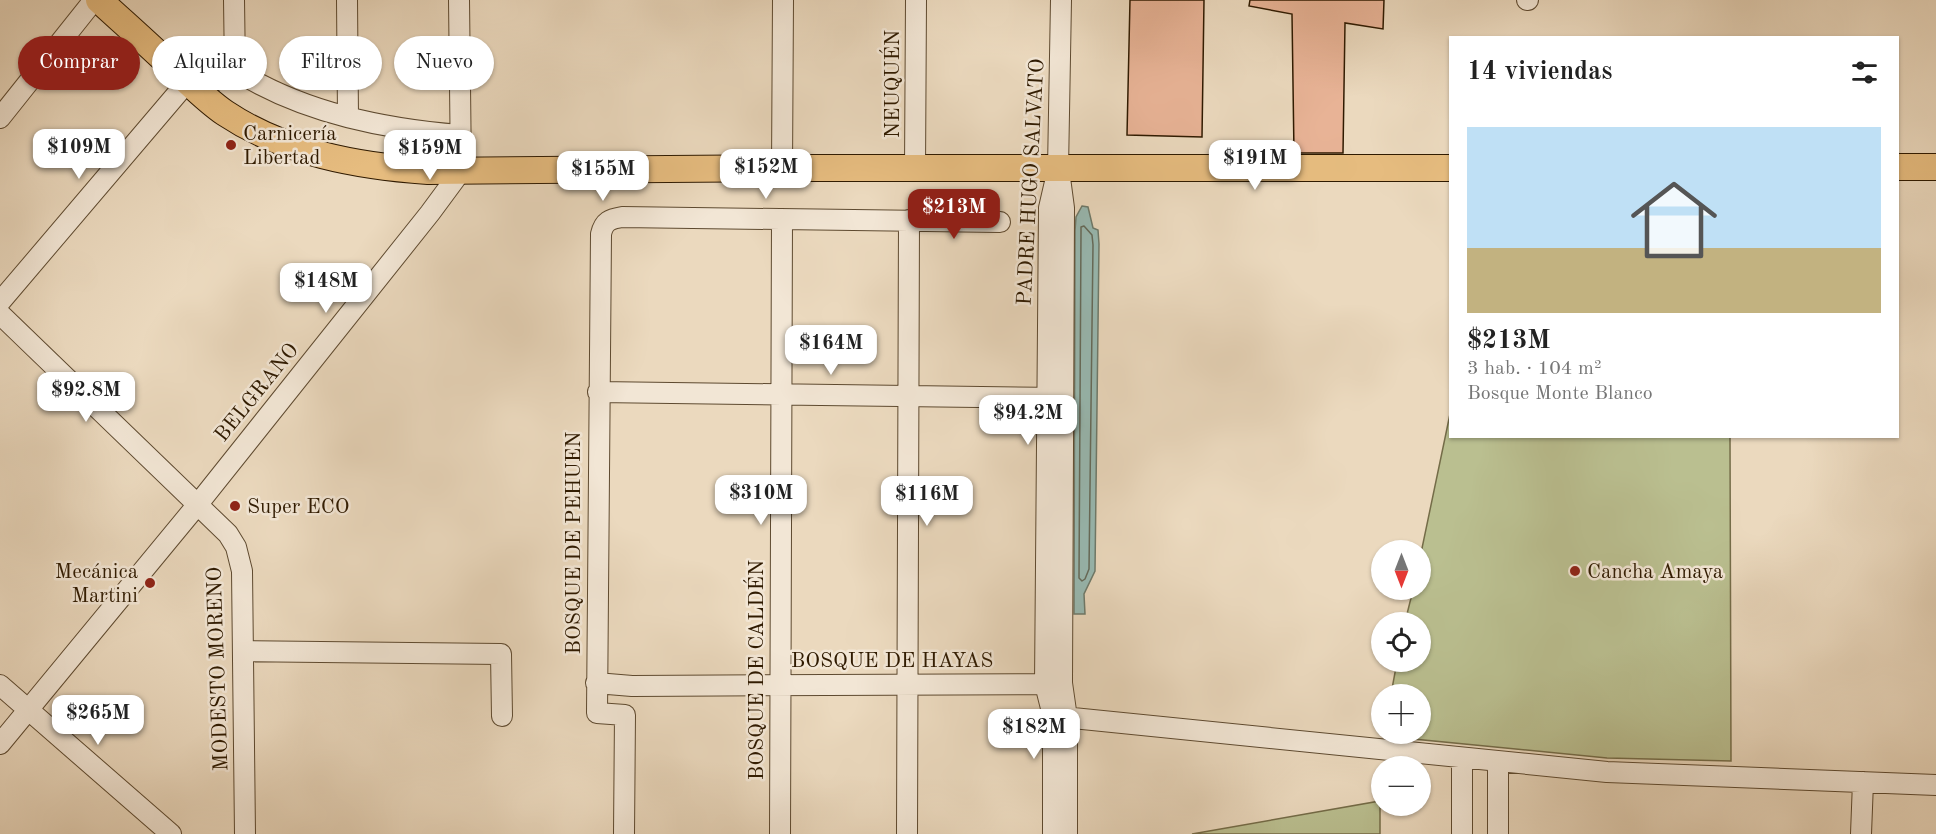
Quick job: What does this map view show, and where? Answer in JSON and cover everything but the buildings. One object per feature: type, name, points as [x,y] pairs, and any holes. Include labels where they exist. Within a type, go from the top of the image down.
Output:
[{"type":"main road","points":[[99,0],[152,49]]},
{"type":"main road","points":[[197,90],[226,114],[251,128],[306,151],[358,164],[395,168],[461,171],[782,168],[1449,168]]},
{"type":"main road","points":[[1899,167],[1936,167]]},
{"type":"street","points":[[0,118],[94,0]]},
{"type":"street","points":[[234,0],[234,36]]},
{"type":"street","points":[[347,0],[348,117]]},
{"type":"street","points":[[459,0],[461,171]]},
{"type":"street","points":[[782,168],[783,0]]},
{"type":"street","name":"NEUQUÉN","points":[[915,169],[916,0]]},
{"type":"street","name":"PADRE HUGO SALVATO","points":[[1061,0],[1059,169],[1064,208],[1045,684],[1060,717],[1067,834]]},
{"type":"street","points":[[267,88],[313,107],[348,117],[390,127],[460,135]]},
{"type":"street","points":[[0,302],[185,90]]},
{"type":"street","name":"PADRE HUGO SALVATO","points":[[1053,834],[1062,683],[1049,208],[1059,169]]},
{"type":"street","name":"BELGRANO","points":[[0,744],[198,504],[461,171]]},
{"type":"street","name":"BOSQUE DE PEHUEN","points":[[625,715],[597,713],[598,392],[603,225],[609,220],[622,217],[782,219]]},
{"type":"street","points":[[782,219],[1000,222]]},
{"type":"street","name":"BOSQUE DE CALDÉN","points":[[780,834],[782,219]]},
{"type":"street","points":[[908,834],[909,220]]},
{"type":"street","name":"MODESTO MORENO","points":[[0,314],[198,504],[228,534],[236,547],[242,571],[245,834]]},
{"type":"street","points":[[598,392],[1055,398]]},
{"type":"street","points":[[243,651],[501,654],[502,716]]},
{"type":"street","name":"BOSQUE DE HAYAS","points":[[596,683],[632,686],[1045,684]]},
{"type":"street","points":[[0,685],[171,834]]},
{"type":"street","points":[[624,834],[625,715],[632,686]]},
{"type":"street","points":[[1060,717],[1606,772],[1936,785]]},
{"type":"street","points":[[1462,758],[1462,834]]},
{"type":"street","points":[[1498,761],[1498,834]]},
{"type":"street","points":[[1861,834],[1863,782]]},
{"type":"green space","name":"Cancha Amaya","points":[[1449,419],[1449,438],[1730,438],[1731,761],[1607,758],[1431,741],[1431,684],[1393,684],[1395,672],[1431,672],[1431,612],[1408,612],[1410,600],[1431,600],[1431,540],[1424,540]]},
{"type":"green space","points":[[1371,803],[1371,816],[1380,816],[1380,834],[1192,834]]},
{"type":"water","points":[[1082,206],[1088,207],[1093,228],[1098,230],[1099,244],[1095,571],[1084,594],[1085,614],[1074,614],[1075,231],[1076,217]]},
{"type":"place","name":"Carnicería Libertad","points":[[231,145]]},
{"type":"place","name":"Super ECO","points":[[235,506]]},
{"type":"place","name":"Cancha Amaya","points":[[1575,571]]},
{"type":"place","name":"Mecánica Martini","points":[[150,583]]}]
